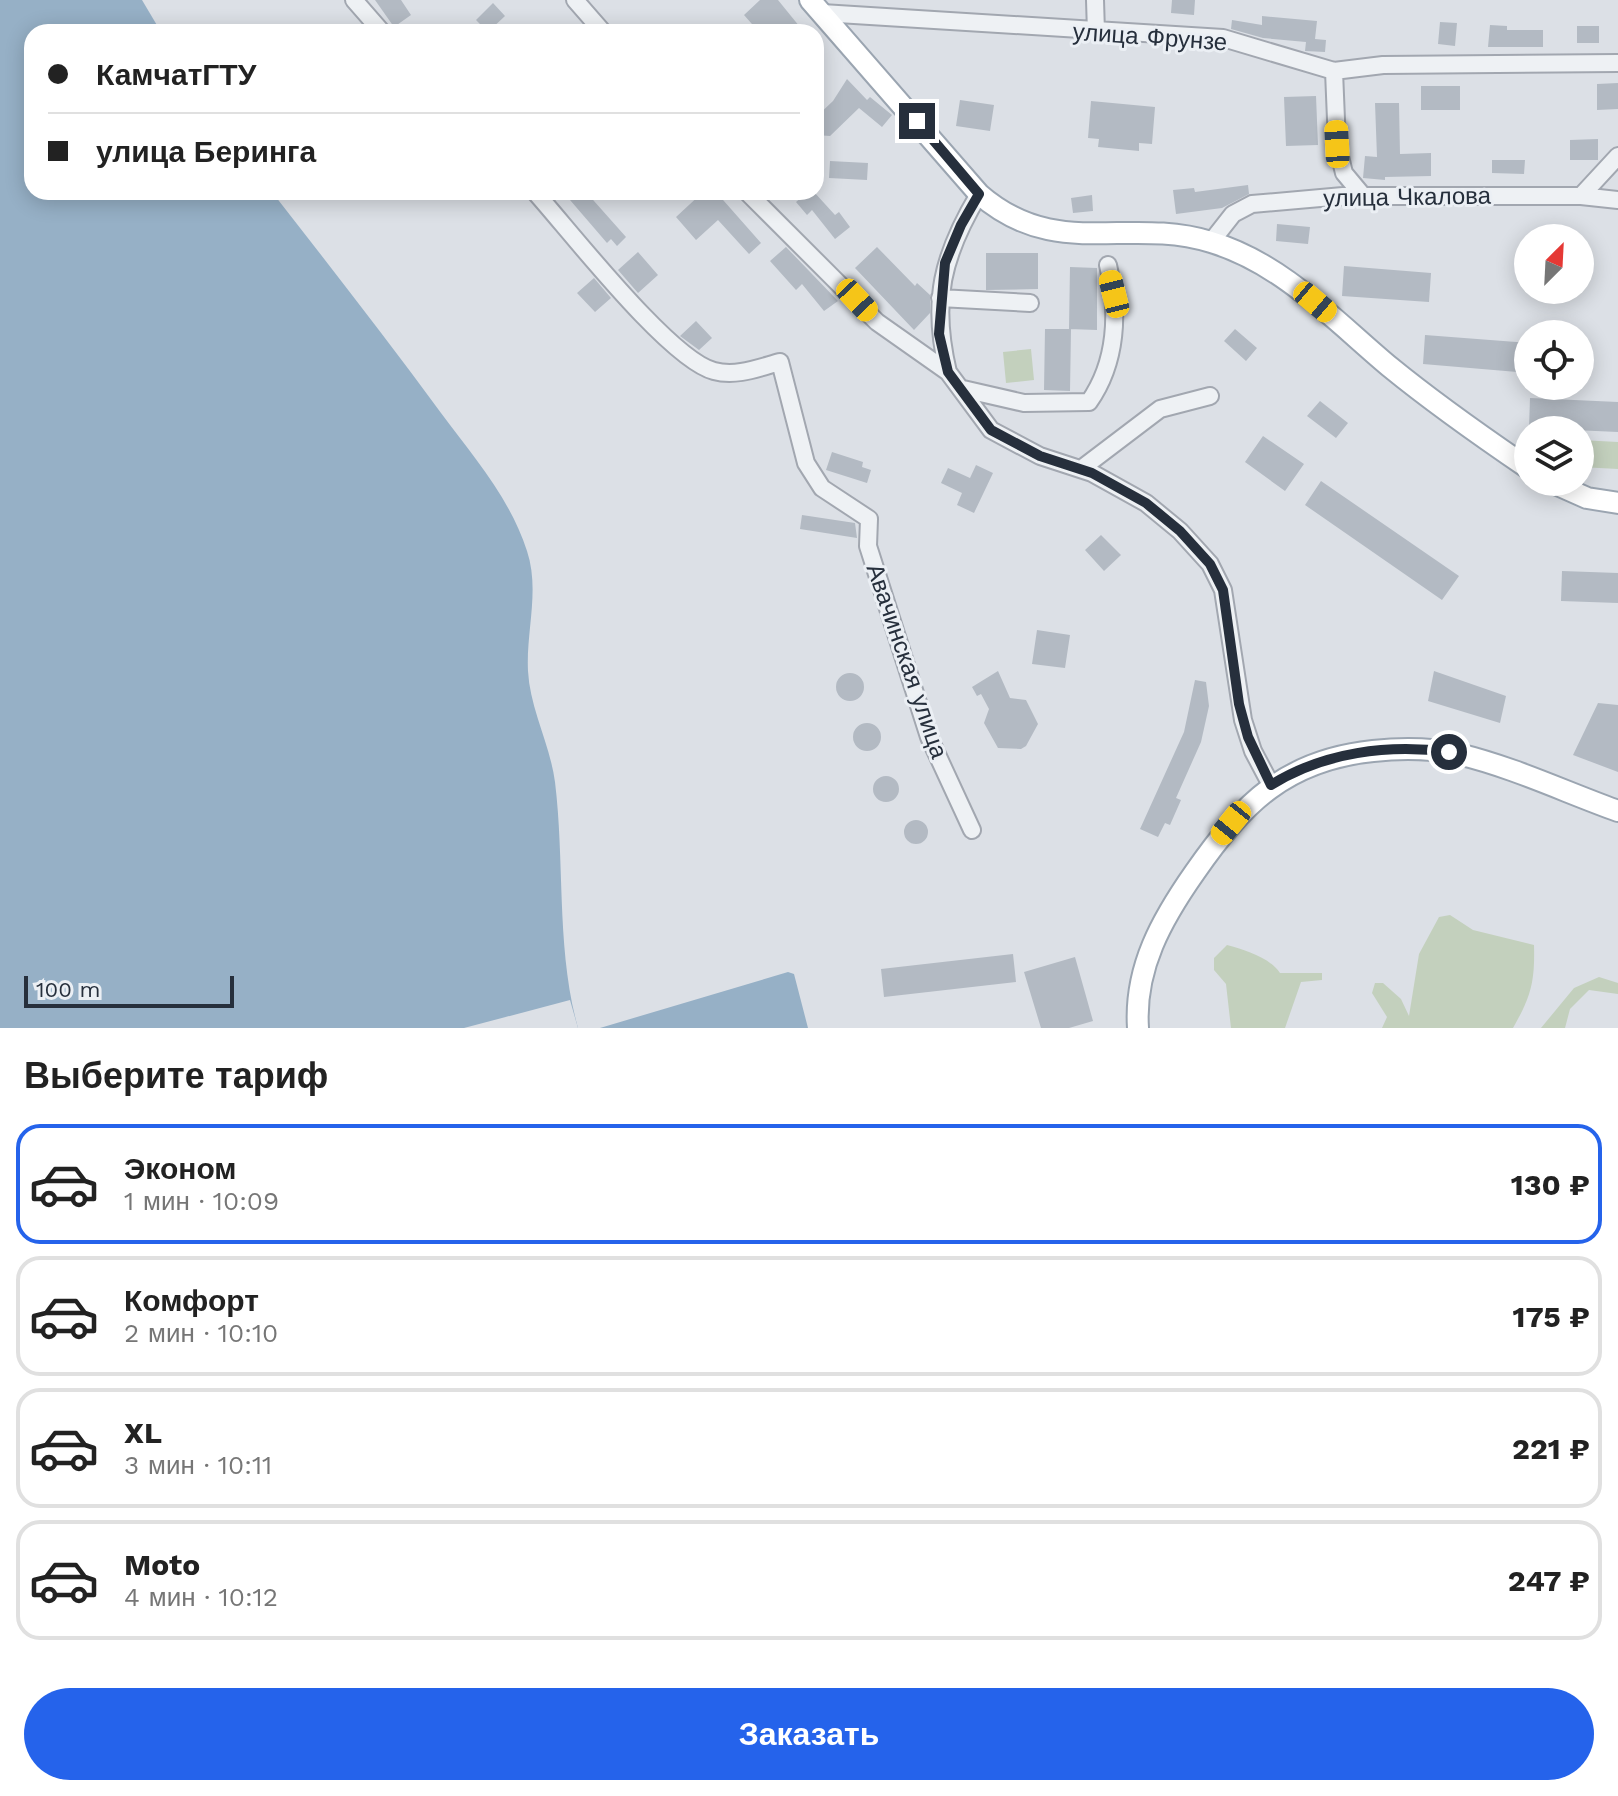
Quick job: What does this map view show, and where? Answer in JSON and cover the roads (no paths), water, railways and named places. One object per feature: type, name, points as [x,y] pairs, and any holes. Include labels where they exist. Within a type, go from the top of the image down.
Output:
[{"type":"main road","points":[[816,6],[979,194],[1005,216],[1043,229],[1079,234],[1169,235],[1211,242],[1256,261],[1294,286],[1423,394],[1514,458]]},
{"type":"main road","points":[[1582,496],[1618,503]]},
{"type":"main road","points":[[1138,1028],[1141,978],[1162,923],[1225,830],[1271,785],[1302,768],[1342,756],[1382,750],[1437,750],[1486,762],[1618,811]]},
{"type":"street","points":[[354,0],[375,24]]},
{"type":"street","points":[[575,0],[596,24]]},
{"type":"street","points":[[1095,0],[1096,32]]},
{"type":"street","name":"улица Фрунзе","points":[[816,6],[1096,32],[1223,38],[1334,71],[1383,65],[1618,63]]},
{"type":"street","points":[[1334,71],[1337,144],[1344,173],[1364,197]]},
{"type":"street","points":[[1581,196],[1618,156]]},
{"type":"street","points":[[948,372],[939,334],[945,263],[961,225],[979,194]]},
{"type":"street","name":"улица Чкалова","points":[[1211,242],[1233,214],[1252,204],[1343,196],[1581,196],[1618,200]]},
{"type":"street","name":"Авачинская улица","points":[[542,200],[656,329],[689,360],[710,371],[731,375],[780,362],[806,463],[822,488],[869,519],[868,546],[929,737],[972,830]]},
{"type":"street","points":[[755,200],[877,322],[948,372],[991,430],[1040,456],[1081,469],[1146,503],[1180,531],[1210,564],[1223,590],[1245,729],[1271,785]]},
{"type":"street","points":[[963,389],[1024,403],[1089,402],[1102,384],[1112,358],[1114,294],[1108,265]]},
{"type":"street","points":[[940,298],[1030,303]]},
{"type":"street","points":[[1081,469],[1160,409],[1210,396]]},
{"type":"water","points":[[0,0],[142,0],[156,24],[24,24],[24,200],[278,200],[501,495],[520,532],[531,566],[533,596],[528,671],[532,699],[555,782],[564,937],[578,1028],[0,1028]]},
{"type":"water","points":[[788,972],[794,974],[808,1028],[600,1028]]}]
